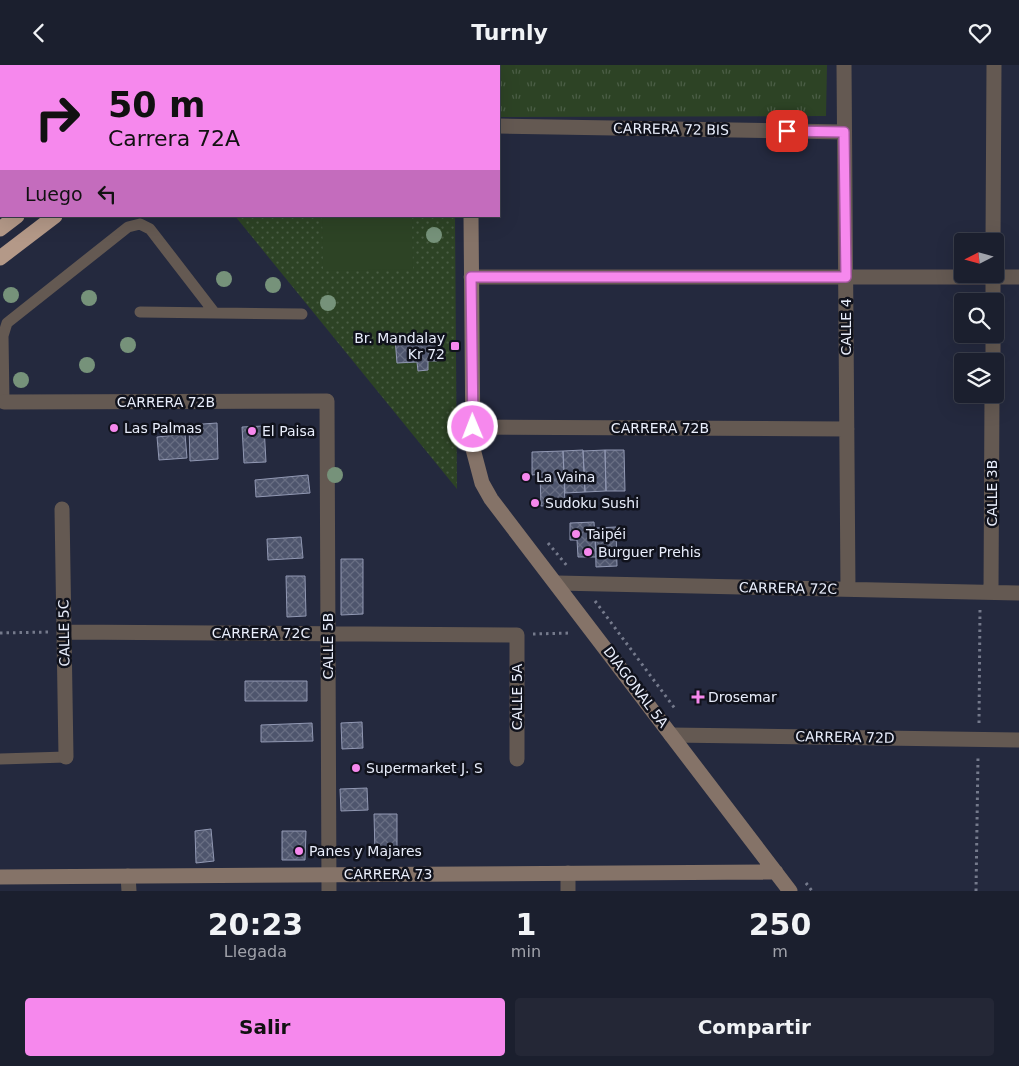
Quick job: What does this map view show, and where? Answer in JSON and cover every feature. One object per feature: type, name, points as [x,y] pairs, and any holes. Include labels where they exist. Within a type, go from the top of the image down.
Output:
[{"type":"highway","points":[[0,229],[15,217]]},
{"type":"highway","points":[[0,258],[54,217]]},
{"type":"street","name":"CALLE 4","points":[[844,65],[848,589]]},
{"type":"street","points":[[993,233],[994,65]]},
{"type":"street","name":"CARRERA 72 BIS","points":[[500,126],[844,132]]},
{"type":"street","points":[[471,217],[473,427]]},
{"type":"street","points":[[471,277],[954,276]]},
{"type":"street","points":[[1004,276],[1019,277]]},
{"type":"street","name":"CARRERA 72B","points":[[4,402],[327,401]]},
{"type":"street","name":"CALLE 5B","points":[[327,401],[329,891]]},
{"type":"street","name":"CALLE 3B","points":[[991,592],[992,403]]},
{"type":"street","name":"CARRERA 72B","points":[[473,427],[847,429]]},
{"type":"street","name":"DIAGONAL 5A","points":[[473,427],[473,449],[482,483],[506,519],[558,583],[790,891]]},
{"type":"street","name":"CALLE 5C","points":[[62,509],[66,757]]},
{"type":"street","name":"CARRERA 72C","points":[[558,583],[1019,593]]},
{"type":"street","name":"CARRERA 72C","points":[[64,632],[517,635]]},
{"type":"street","name":"CALLE 5A","points":[[517,635],[517,759]]},
{"type":"street","name":"CARRERA 72D","points":[[672,735],[1019,740]]},
{"type":"street","name":"CARRERA 73","points":[[0,877],[128,883],[329,875],[776,872]]},
{"type":"street","points":[[568,873],[568,891]]},
{"type":"lane","points":[[4,402],[3,336],[7,323],[128,227],[140,224],[150,229],[214,312]]},
{"type":"lane","points":[[140,312],[302,314]]},
{"type":"lane","points":[[0,759],[66,757]]},
{"type":"path","points":[[0,633],[64,632]]},
{"type":"path","points":[[517,635],[594,632]]},
{"type":"green space","points":[[500,65],[827,65],[826,116],[500,117]]},
{"type":"green space","points":[[236,217],[455,217],[457,489]]},
{"type":"green space","points":[[322,217],[412,217],[413,269],[323,271]]},
{"type":"building","points":[[436,335],[437,361],[428,361],[428,370],[418,371],[417,362],[397,363],[395,338]]},
{"type":"building","points":[[217,423],[218,459],[190,461],[189,425]]},
{"type":"building","points":[[264,426],[266,462],[244,463],[242,427]]},
{"type":"building","points":[[185,434],[187,458],[159,460],[157,437]]},
{"type":"building","points":[[583,450],[585,492],[565,493],[563,451]]},
{"type":"building","points":[[605,450],[606,491],[585,492],[583,451]]},
{"type":"building","points":[[605,450],[624,450],[625,491],[606,491]]},
{"type":"building","points":[[563,451],[565,505],[541,506],[540,474],[532,475],[532,452]]},
{"type":"building","points":[[308,475],[310,493],[256,497],[255,480]]},
{"type":"building","points":[[594,522],[596,557],[578,557],[577,540],[570,540],[570,523]]},
{"type":"building","points":[[616,527],[617,566],[596,567],[595,528]]},
{"type":"building","points":[[301,537],[303,558],[268,560],[267,539]]},
{"type":"building","points":[[341,559],[363,559],[363,614],[341,615]]},
{"type":"building","points":[[286,576],[305,576],[306,616],[287,617]]},
{"type":"building","points":[[245,681],[307,681],[307,701],[245,701]]},
{"type":"building","points":[[362,722],[363,748],[342,749],[341,723]]},
{"type":"building","points":[[312,723],[313,741],[261,742],[261,725]]},
{"type":"building","points":[[367,788],[368,810],[341,811],[340,789]]},
{"type":"building","points":[[374,814],[397,814],[397,854],[375,854]]},
{"type":"building","points":[[211,829],[214,861],[196,863],[195,831]]},
{"type":"building","points":[[282,831],[306,831],[305,860],[282,860]]},
{"type":"place","name":"Br. Mandalay Kr 72","points":[[455,346]]},
{"type":"place","name":"Las Palmas","points":[[114,428]]},
{"type":"place","name":"El Paisa","points":[[252,431]]},
{"type":"place","name":"La Vaina","points":[[526,477]]},
{"type":"place","name":"Sudoku Sushi","points":[[535,503]]},
{"type":"place","name":"Taipéi","points":[[576,534]]},
{"type":"place","name":"Burguer Prehis","points":[[588,552]]},
{"type":"place","name":"Drosemar","points":[[698,697]]},
{"type":"place","name":"Supermarket J. S","points":[[356,768]]},
{"type":"place","name":"Panes y Majares","points":[[299,851]]},
{"type":"route","points":[[473,427],[471,277],[846,277],[844,132],[787,131]]}]
